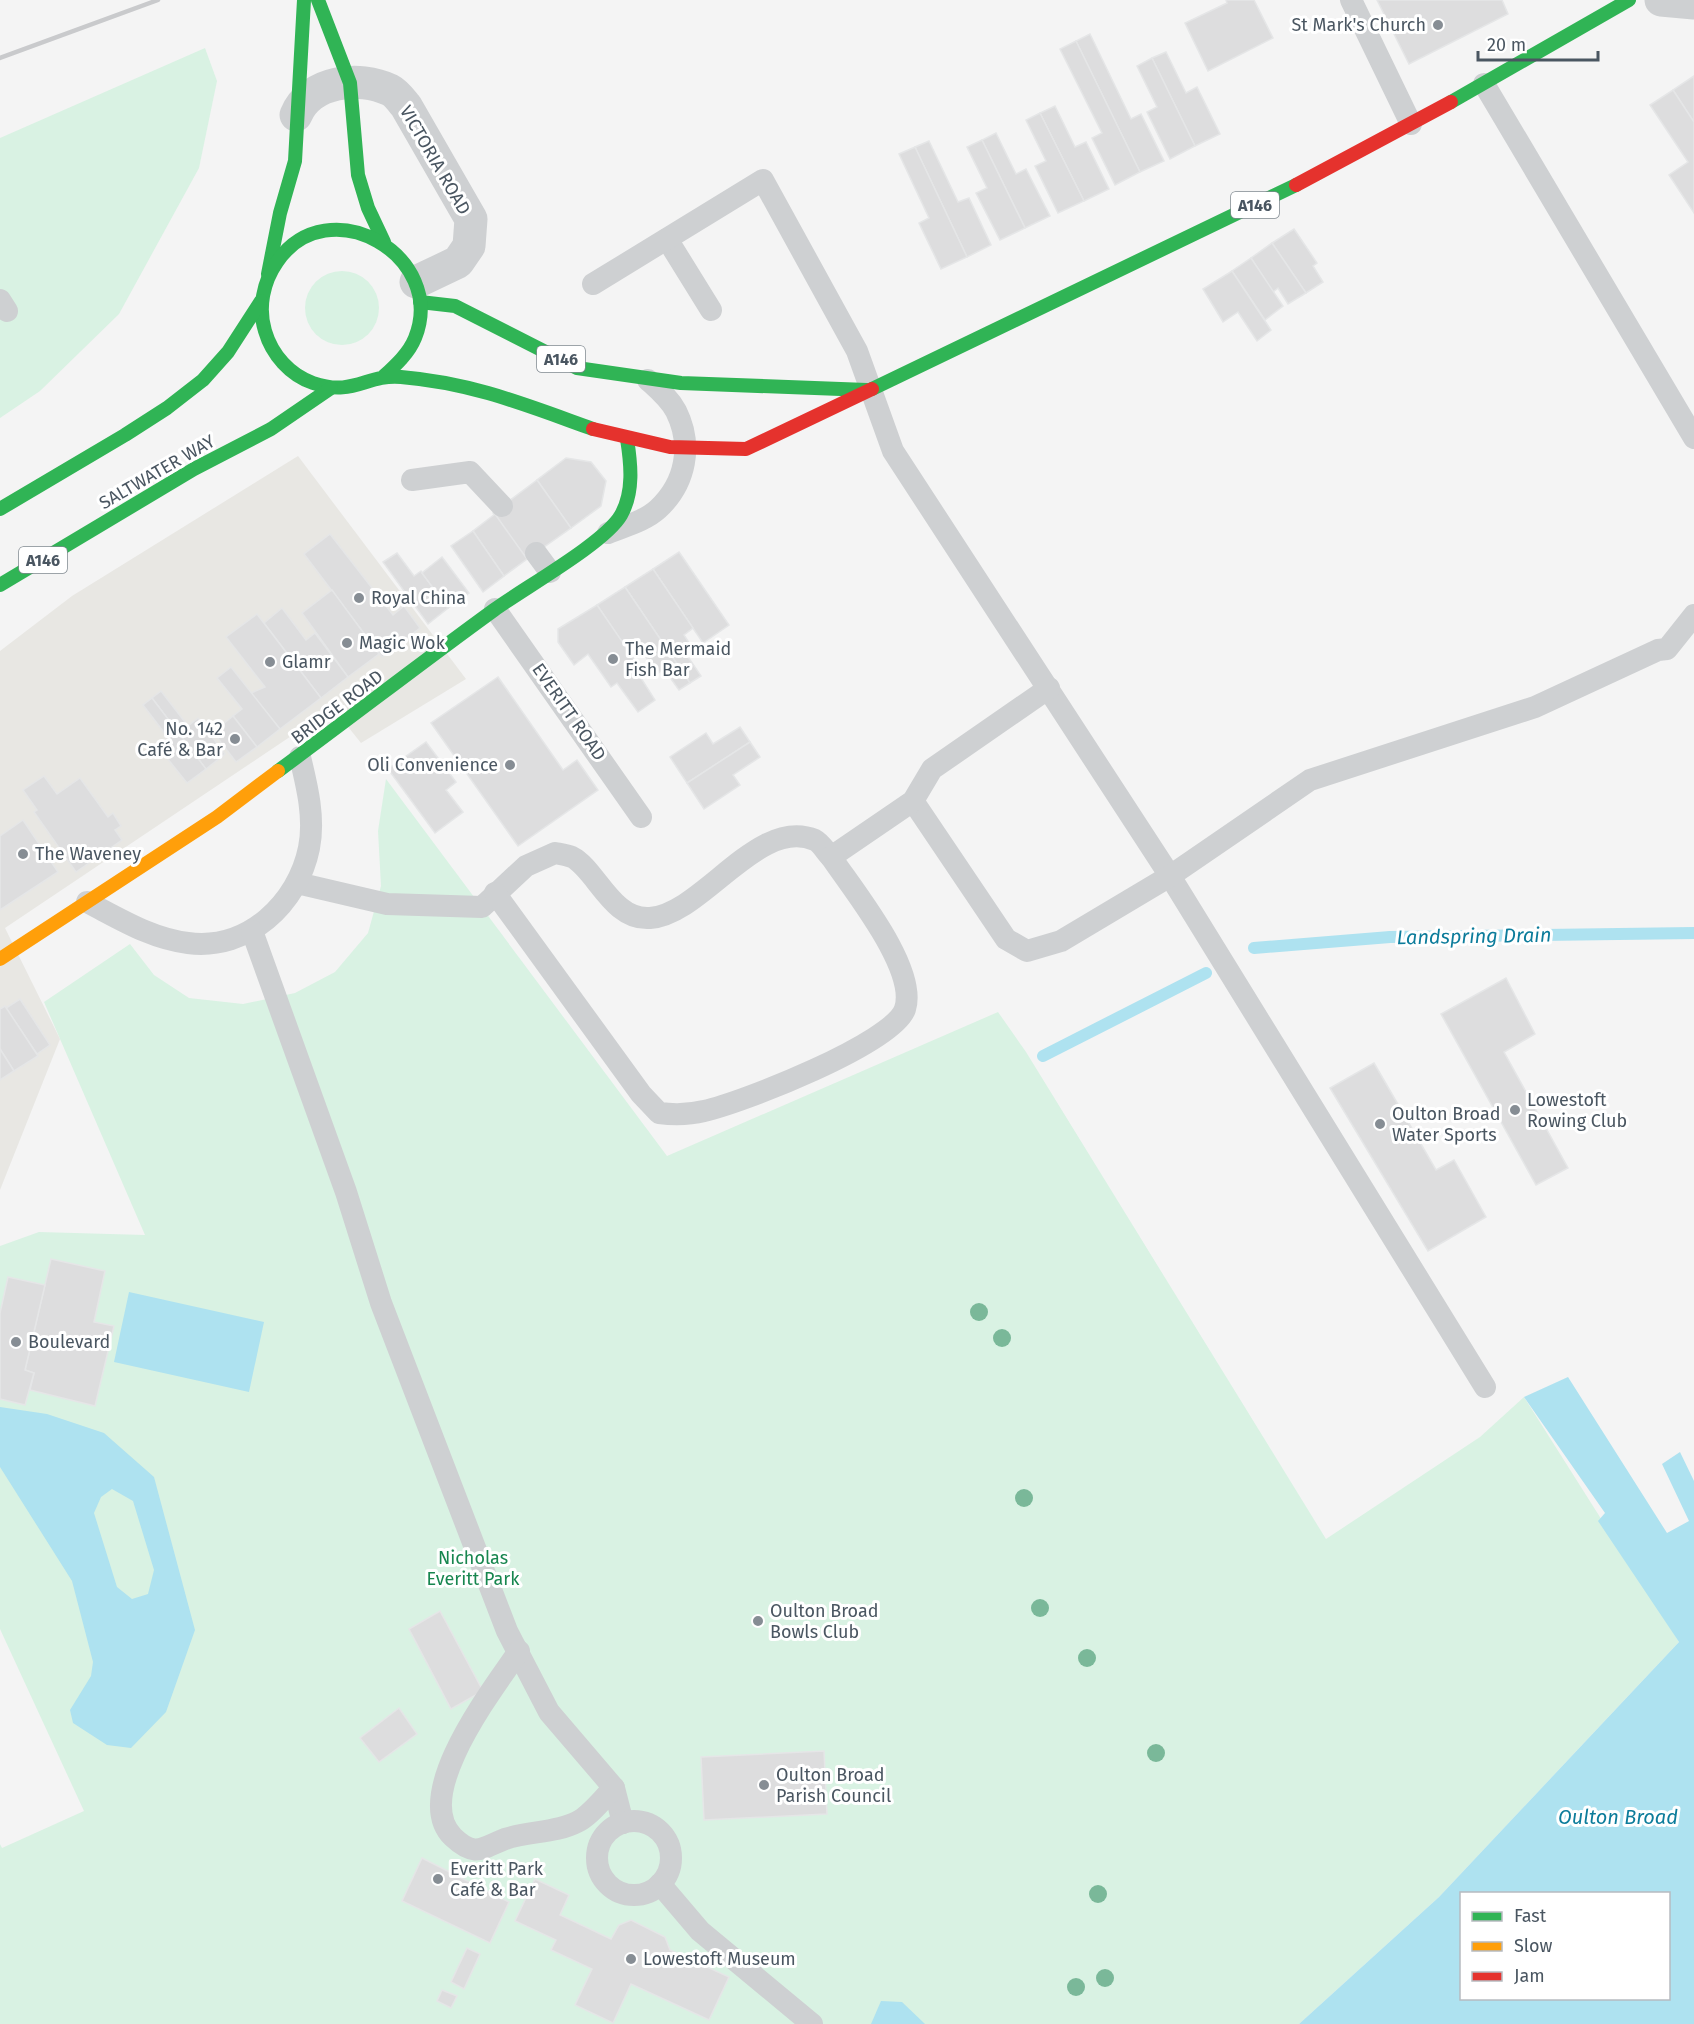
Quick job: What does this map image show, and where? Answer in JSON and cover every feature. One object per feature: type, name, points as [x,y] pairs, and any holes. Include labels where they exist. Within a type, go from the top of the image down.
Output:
[{"type":"main road","points":[[0,509],[125,435],[167,408],[203,380],[228,352],[261,301],[280,213],[295,161],[304,0]]},
{"type":"main road","points":[[318,0],[350,82],[358,175],[368,208],[384,242]]},
{"type":"main road","name":"A146","points":[[384,376],[422,379],[483,390],[627,439],[685,450],[746,449],[1294,186],[1484,84],[1629,0]]},
{"type":"main road","points":[[261,301],[264,332],[278,359],[302,378],[331,388],[359,387],[384,376],[405,356],[417,331],[418,292],[404,260],[384,242],[364,232],[341,229],[319,231],[298,241],[281,255],[268,274]]},
{"type":"main road","name":"A146","points":[[418,292],[455,306],[577,368],[681,383],[871,390]]},
{"type":"main road","name":"SALTWATER WAY","points":[[0,585],[194,469],[271,429],[331,388]]},
{"type":"main road","name":"BRIDGE ROAD","points":[[0,959],[170,851],[300,757],[495,609],[603,535],[620,517],[628,501],[631,464],[627,439]]},
{"type":"street","points":[[1661,0],[1694,3]]},
{"type":"street","name":"VICTORIA ROAD","points":[[296,115],[300,104],[311,95],[327,86],[350,82],[378,86],[392,91],[406,106],[471,219],[469,246],[458,262],[418,292]]},
{"type":"lane","points":[[1351,0],[1410,124]]},
{"type":"lane","points":[[1484,84],[1694,438]]},
{"type":"lane","points":[[593,284],[763,180],[857,351],[893,451],[1170,876],[1485,1387]]},
{"type":"lane","points":[[666,239],[711,310]]},
{"type":"lane","points":[[603,535],[640,520],[657,510],[678,484],[685,466],[685,450],[675,410],[648,380]]},
{"type":"lane","points":[[412,480],[470,472],[502,506]]},
{"type":"lane","points":[[536,553],[550,572]]},
{"type":"lane","name":"EVERITT ROAD","points":[[495,609],[641,817]]},
{"type":"lane","points":[[913,801],[1006,939],[1027,951],[1061,941],[1170,876],[1310,780],[1412,748],[1473,725],[1535,707],[1658,650],[1667,649],[1694,615]]},
{"type":"lane","points":[[831,857],[913,801],[932,769],[1049,688]]},
{"type":"lane","points":[[87,902],[154,936],[189,944],[214,943],[252,931],[285,902],[297,883],[309,846],[309,791],[300,757]]},
{"type":"lane","points":[[297,883],[387,904],[482,907],[495,893],[526,866],[555,853],[574,858],[616,905],[635,915],[649,918],[676,909],[723,874],[774,841],[797,836],[817,841],[831,857],[894,950],[904,978],[905,1009],[895,1025],[807,1074],[759,1094],[706,1111],[682,1115],[659,1113],[641,1094],[495,893]]},
{"type":"lane","points":[[252,931],[346,1192],[381,1303],[507,1631],[549,1712],[614,1788],[622,1823]]},
{"type":"lane","points":[[519,1651],[463,1735],[448,1770],[440,1800],[445,1829],[464,1848],[483,1850],[506,1839],[578,1822],[614,1788]]},
{"type":"lane","points":[[635,1821],[647,1823],[666,1838],[671,1850],[671,1862],[660,1884],[644,1893],[627,1894],[615,1889],[600,1872],[597,1860],[601,1842],[612,1828],[622,1823],[635,1821]]},
{"type":"lane","points":[[660,1884],[700,1931],[812,2024]]},
{"type":"shaded area","points":[[298,456],[466,679],[361,743],[333,708],[5,928],[60,1039],[0,1190],[0,651],[72,596]]},
{"type":"green space","points":[[205,48],[217,81],[199,168],[119,314],[40,391],[0,418],[0,138]]},
{"type":"green space","points":[[335,271],[349,271],[363,277],[373,287],[379,301],[379,315],[373,329],[363,339],[349,345],[335,345],[321,339],[311,329],[305,315],[305,301],[311,287],[321,277]]},
{"type":"green space","name":"Nicholas Everitt Park","points":[[386,779],[667,1156],[998,1012],[1026,1052],[1326,1539],[1480,1437],[1524,1397],[1679,1642],[1439,1897],[1299,2024],[0,2024],[0,1844],[2,1848],[84,1811],[0,1629],[0,1246],[39,1232],[145,1235],[44,1002],[130,944],[154,975],[189,998],[243,1004],[295,993],[335,972],[368,933],[381,886],[378,831]]},
{"type":"water","points":[[129,1292],[264,1322],[249,1392],[114,1362]]},
{"type":"water","name":"Oulton Broad","points":[[1568,1377],[1667,1533],[1689,1521],[1662,1464],[1680,1452],[1694,1481],[1694,2024],[1299,2024],[1439,1897],[1679,1642],[1598,1521],[1605,1513],[1524,1397]]},
{"type":"water","points":[[0,1407],[47,1414],[104,1433],[154,1477],[195,1630],[166,1712],[131,1748],[107,1745],[73,1723],[70,1710],[91,1676],[93,1662],[72,1581],[0,1467]],"holes":[[[112,1489],[133,1501],[154,1570],[148,1594],[132,1599],[117,1587],[94,1513],[101,1497]]]},
{"type":"water","points":[[881,2001],[902,2002],[925,2024],[871,2024]]},
{"type":"building","points":[[1226,0],[1254,0],[1273,38],[1208,71],[1185,23],[1227,3]]},
{"type":"building","name":"St Mark's Church","points":[[1377,0],[1502,0],[1508,14],[1409,64]]},
{"type":"building","points":[[1090,34],[1131,119],[1141,114],[1164,161],[1140,172],[1076,41]]},
{"type":"building","points":[[1076,41],[1140,172],[1115,185],[1092,138],[1102,133],[1060,49]]},
{"type":"building","points":[[1166,52],[1186,93],[1197,87],[1220,134],[1195,146],[1152,58]]},
{"type":"building","points":[[1152,58],[1195,146],[1170,159],[1147,112],[1157,107],[1137,66]]},
{"type":"building","points":[[1694,76],[1694,122],[1673,90]]},
{"type":"building","points":[[1673,90],[1694,122],[1694,213],[1669,175],[1688,162],[1650,105]]},
{"type":"building","points":[[1055,106],[1075,147],[1086,142],[1109,189],[1084,201],[1040,113]]},
{"type":"building","points":[[1040,113],[1084,201],[1058,213],[1035,166],[1046,161],[1026,120]]},
{"type":"building","points":[[996,133],[1016,174],[1026,169],[1050,216],[1025,228],[982,140]]},
{"type":"building","points":[[982,140],[1025,228],[1000,240],[976,193],[987,188],[967,147]]},
{"type":"building","points":[[929,141],[958,202],[969,198],[991,245],[967,257],[915,147]]},
{"type":"building","points":[[915,147],[967,257],[941,269],[919,223],[929,218],[899,154]]},
{"type":"building","points":[[1294,229],[1317,263],[1313,266],[1323,282],[1306,293],[1272,243]]},
{"type":"building","points":[[1272,243],[1306,293],[1288,304],[1278,288],[1273,292],[1251,258]]},
{"type":"building","points":[[1251,258],[1283,306],[1265,320],[1232,271]]},
{"type":"building","points":[[1232,271],[1271,330],[1257,341],[1238,312],[1223,322],[1203,289]]},
{"type":"building","points":[[566,458],[591,462],[606,481],[601,506],[571,528],[537,480]]},
{"type":"building","points":[[537,480],[571,528],[527,559],[493,513]]},
{"type":"building","points":[[495,514],[527,559],[504,576],[473,531]]},
{"type":"building","points":[[473,531],[504,576],[483,592],[451,546]]},
{"type":"building","name":"Royal China","points":[[330,534],[393,615],[404,606],[420,628],[382,657],[304,554]]},
{"type":"building","points":[[679,552],[729,625],[703,643],[653,569]]},
{"type":"building","points":[[397,553],[414,576],[421,571],[448,608],[428,624],[383,562]]},
{"type":"building","points":[[442,557],[469,593],[448,608],[422,573]]},
{"type":"building","points":[[653,569],[693,628],[684,635],[693,649],[686,654],[701,676],[690,683],[625,587]]},
{"type":"building","points":[[625,587],[690,683],[679,690],[664,669],[657,674],[634,639],[624,645],[597,605]]},
{"type":"building","name":"Magic Wok","points":[[332,590],[379,654],[348,677],[302,613]]},
{"type":"building","name":"The Mermaid Fish Bar","points":[[597,605],[643,672],[639,675],[655,700],[638,712],[617,683],[611,687],[588,654],[574,665],[558,642],[558,629]]},
{"type":"building","points":[[282,608],[306,640],[315,633],[348,677],[321,698],[264,623]]},
{"type":"building","name":"Glamr","points":[[257,614],[321,698],[280,729],[251,693],[265,687],[226,637]]},
{"type":"building","points":[[231,667],[280,729],[257,747],[233,716],[242,709],[217,678]]},
{"type":"building","name":"Oli Convenience","points":[[498,677],[563,770],[577,760],[598,790],[518,846],[431,723]]},
{"type":"building","points":[[161,691],[188,726],[198,718],[225,754],[206,769],[152,698]]},
{"type":"building","points":[[152,698],[206,769],[187,783],[159,748],[169,739],[143,705]]},
{"type":"building","name":"No. 142 Café & Bar","points":[[233,716],[257,747],[236,762],[213,732]]},
{"type":"building","points":[[740,727],[750,742],[687,783],[670,757],[706,733],[713,744]]},
{"type":"building","points":[[426,742],[456,782],[446,790],[463,812],[435,833],[388,769]]},
{"type":"building","points":[[750,742],[760,757],[733,775],[740,785],[704,809],[687,783]]},
{"type":"building","points":[[44,776],[57,794],[80,778],[108,817],[113,813],[121,826],[115,830],[122,840],[76,872],[34,812],[37,810],[23,790]]},
{"type":"building","name":"The Waveney","points":[[23,820],[58,872],[0,910],[0,836]]},
{"type":"building","name":"Lowestoft Rowing Club","points":[[1506,978],[1535,1034],[1504,1052],[1568,1168],[1536,1185],[1441,1014]]},
{"type":"building","points":[[20,999],[50,1045],[37,1054],[6,1008]]},
{"type":"building","points":[[5,1006],[38,1056],[14,1071],[0,1049],[0,1009]]},
{"type":"building","points":[[0,1049],[14,1071],[0,1080]]},
{"type":"building","name":"Oulton Broad Water Sports","points":[[1374,1063],[1436,1170],[1454,1160],[1486,1217],[1428,1251],[1330,1088]]},
{"type":"building","points":[[51,1259],[105,1271],[94,1322],[114,1326],[95,1406],[30,1390],[34,1373],[25,1370]]},
{"type":"building","name":"Boulevard","points":[[8,1277],[45,1285],[25,1370],[34,1373],[25,1405],[0,1399],[0,1313]]},
{"type":"building","points":[[440,1611],[483,1691],[451,1709],[409,1629]]},
{"type":"building","points":[[399,1708],[417,1734],[379,1762],[360,1738]]},
{"type":"building","name":"Oulton Broad Parish Council","points":[[824,1751],[827,1814],[704,1820],[701,1757]]},
{"type":"building","name":"Everitt Park Café & Bar","points":[[422,1858],[509,1902],[490,1943],[402,1901]]},
{"type":"building","name":"Lowestoft Museum","points":[[535,1879],[569,1895],[560,1915],[611,1939],[619,1925],[631,1920],[665,1937],[670,1950],[729,1977],[709,2020],[631,1984],[613,2023],[575,2005],[592,1969],[551,1950],[556,1940],[515,1921]]},
{"type":"building","points":[[467,1948],[480,1954],[464,1989],[451,1982]]},
{"type":"building","points":[[442,1990],[457,1996],[451,2008],[437,2001]]},
{"type":"waterway","name":"Landspring Drain","points":[[1254,948],[1390,937],[1694,933]]},
{"type":"waterway","name":"Landspring Drain","points":[[1043,1056],[1206,973]]},
{"type":"railway","points":[[0,58],[158,0]]},
{"type":"traffic: fast","points":[[268,274],[280,213],[295,161],[304,0]]},
{"type":"traffic: fast","points":[[318,0],[350,83],[358,175],[368,208],[384,242]]},
{"type":"traffic: fast","points":[[1451,102],[1629,0]]},
{"type":"traffic: fast","points":[[872,389],[1296,185]]},
{"type":"traffic: fast","points":[[384,376],[406,354],[415,338],[421,308],[415,281],[399,258],[378,241],[352,231],[325,231],[299,240],[272,270],[265,287],[262,304],[263,322],[268,340],[277,356],[297,375],[313,383],[339,388],[389,377],[452,384],[499,396],[593,429]]},
{"type":"traffic: fast","points":[[0,509],[125,435],[167,408],[203,380],[228,352],[261,301]]},
{"type":"traffic: fast","points":[[420,302],[455,306],[577,368],[681,383],[867,390]]},
{"type":"traffic: fast","points":[[0,585],[194,469],[271,429],[331,388]]},
{"type":"traffic: fast","points":[[278,771],[494,610],[599,539],[621,515],[628,497],[630,468],[627,439]]},
{"type":"traffic: slow","points":[[0,959],[217,817],[278,771]]},
{"type":"traffic: jam","points":[[1296,185],[1451,102]]},
{"type":"traffic: jam","points":[[593,429],[670,447],[746,449],[872,389]]},
{"type":"place","name":"St Mark's Church","points":[[1438,25]]},
{"type":"place","name":"Royal China","points":[[359,598]]},
{"type":"place","name":"Magic Wok","points":[[347,643]]},
{"type":"place","name":"The Mermaid Fish Bar","points":[[613,659]]},
{"type":"place","name":"Glamr","points":[[270,662]]},
{"type":"place","name":"No. 142 Café & Bar","points":[[235,739]]},
{"type":"place","name":"Oli Convenience","points":[[510,765]]},
{"type":"place","name":"The Waveney","points":[[23,854]]},
{"type":"place","name":"Lowestoft Rowing Club","points":[[1515,1110]]},
{"type":"place","name":"Oulton Broad Water Sports","points":[[1380,1124]]},
{"type":"place","name":"Boulevard","points":[[16,1342]]},
{"type":"place","name":"Oulton Broad Bowls Club","points":[[758,1621]]},
{"type":"place","name":"Oulton Broad Parish Council","points":[[764,1785]]},
{"type":"place","name":"Everitt Park Café & Bar","points":[[438,1879]]},
{"type":"place","name":"Lowestoft Museum","points":[[631,1959]]}]
